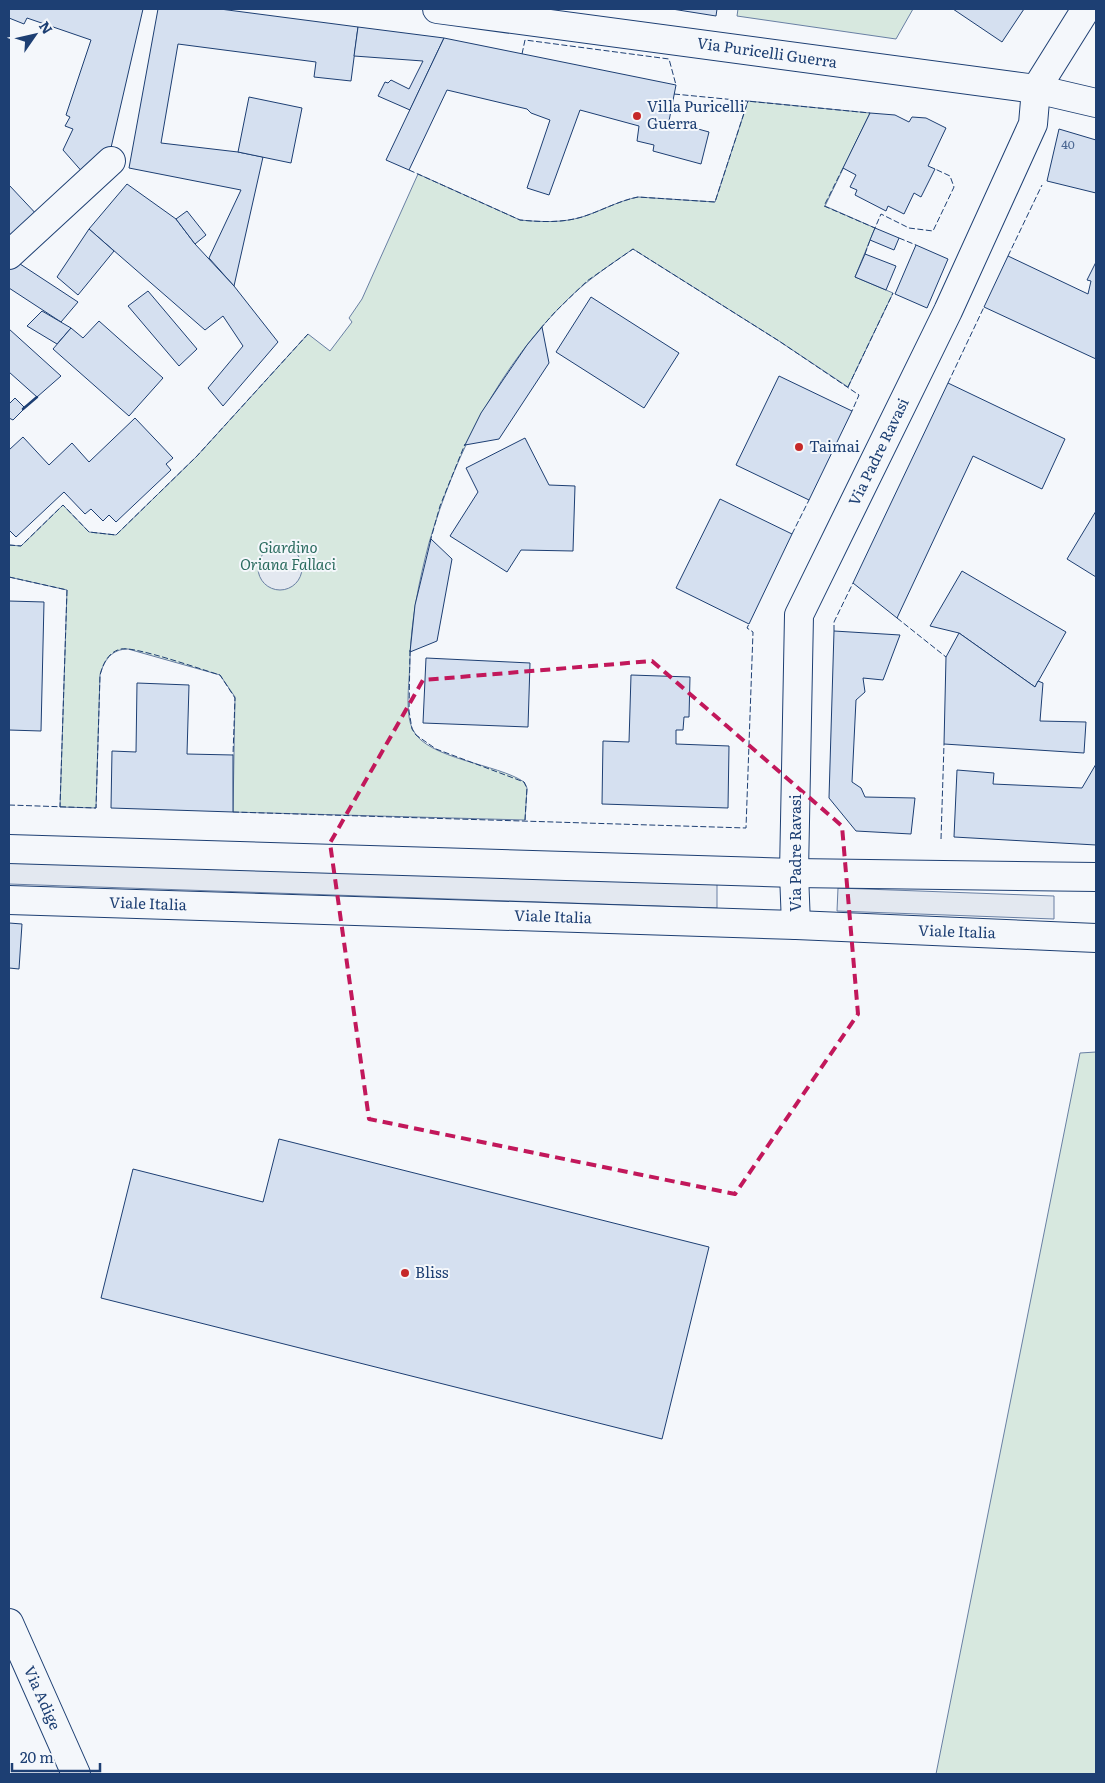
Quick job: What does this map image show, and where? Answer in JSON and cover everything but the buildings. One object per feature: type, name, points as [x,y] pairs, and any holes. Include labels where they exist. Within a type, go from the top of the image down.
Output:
[{"type":"main road","name":"Via Puricelli Guerra","points":[[437,9],[478,12],[1036,90],[1096,103]]},
{"type":"main road","name":"Via Padre Ravasi","points":[[796,925],[794,873],[799,615],[948,311],[1033,124],[1036,90],[1086,9]]},
{"type":"main road","points":[[9,255],[112,161]]},
{"type":"main road","points":[[9,849],[794,873],[1096,877]]},
{"type":"main road","name":"Viale Italia","points":[[9,900],[796,925],[1096,938]]},
{"type":"main road","name":"Via Adige","points":[[9,1623],[76,1774]]},
{"type":"highlighted area","points":[[652,661],[842,826],[858,1014],[735,1194],[369,1119],[330,843],[423,680]]},
{"type":"green space","points":[[738,9],[913,9],[896,39],[737,16]]},
{"type":"green space","name":"Giardino Oriana Fallaci","points":[[748,101],[870,113],[825,206],[875,228],[855,277],[893,293],[848,387],[633,249],[592,278],[570,297],[522,351],[483,411],[467,443],[440,509],[429,543],[414,615],[408,705],[410,723],[413,730],[421,740],[433,748],[498,770],[524,782],[527,788],[525,820],[233,812],[235,697],[220,675],[128,649],[113,653],[106,660],[100,675],[96,808],[60,807],[67,590],[9,577],[9,545],[21,546],[63,505],[89,532],[116,535],[197,456],[308,334],[330,351],[352,322],[349,318],[362,299],[418,174],[520,220],[551,222],[574,219],[638,197],[715,202]]},
{"type":"green space","points":[[1096,1052],[1096,1774],[936,1774],[1080,1053]]},
{"type":"shaded area","points":[[284,546],[296,552],[301,559],[301,577],[296,584],[289,589],[276,590],[268,587],[261,580],[258,564],[261,556],[268,549]]},
{"type":"shaded area","points":[[9,860],[717,884],[717,908],[9,884]]},
{"type":"shaded area","points":[[838,888],[1054,896],[1054,919],[837,911]]},
{"type":"fence","points":[[522,54],[525,40],[669,59],[676,85]]},
{"type":"fence","points":[[674,94],[870,113]]},
{"type":"fence","points":[[409,170],[520,220],[551,222],[574,219],[638,197],[715,202],[748,101]]},
{"type":"fence","points":[[843,168],[824,206],[875,228],[881,214],[909,228],[933,231],[954,187],[950,176],[935,169]]},
{"type":"fence","points":[[1008,256],[1042,185]]},
{"type":"fence","points":[[899,238],[916,245]]},
{"type":"fence","points":[[865,254],[870,240]]},
{"type":"fence","points":[[540,329],[587,281],[633,249],[779,341],[859,395],[852,411]]},
{"type":"fence","points":[[848,387],[893,293]]},
{"type":"fence","points":[[948,383],[984,307]]},
{"type":"fence","points":[[9,545],[21,546],[63,505],[89,532],[116,535],[197,456],[308,334]]},
{"type":"fence","points":[[430,542],[440,506],[465,444]]},
{"type":"fence","points":[[792,534],[809,500]]},
{"type":"fence","points":[[9,577],[67,590],[60,807]]},
{"type":"fence","points":[[834,631],[834,622],[853,583]]},
{"type":"fence","points":[[897,618],[946,657]]},
{"type":"fence","points":[[233,812],[746,828],[753,632],[747,628],[749,624]]},
{"type":"fence","points":[[9,805],[96,808],[100,675],[109,656],[121,649],[140,651],[220,675],[235,698],[233,755]]},
{"type":"fence","points":[[410,650],[409,711],[412,729],[416,735],[436,749],[524,782],[527,788],[525,820]]},
{"type":"fence","points":[[941,839],[944,744]]},
{"type":"wall","points":[[23,409],[37,397]]},
{"type":"place","name":"Villa Puricelli Guerra","points":[[637,116]]},
{"type":"place","name":"Taimai","points":[[799,447]]},
{"type":"place","name":"Bliss","points":[[405,1273]]}]
